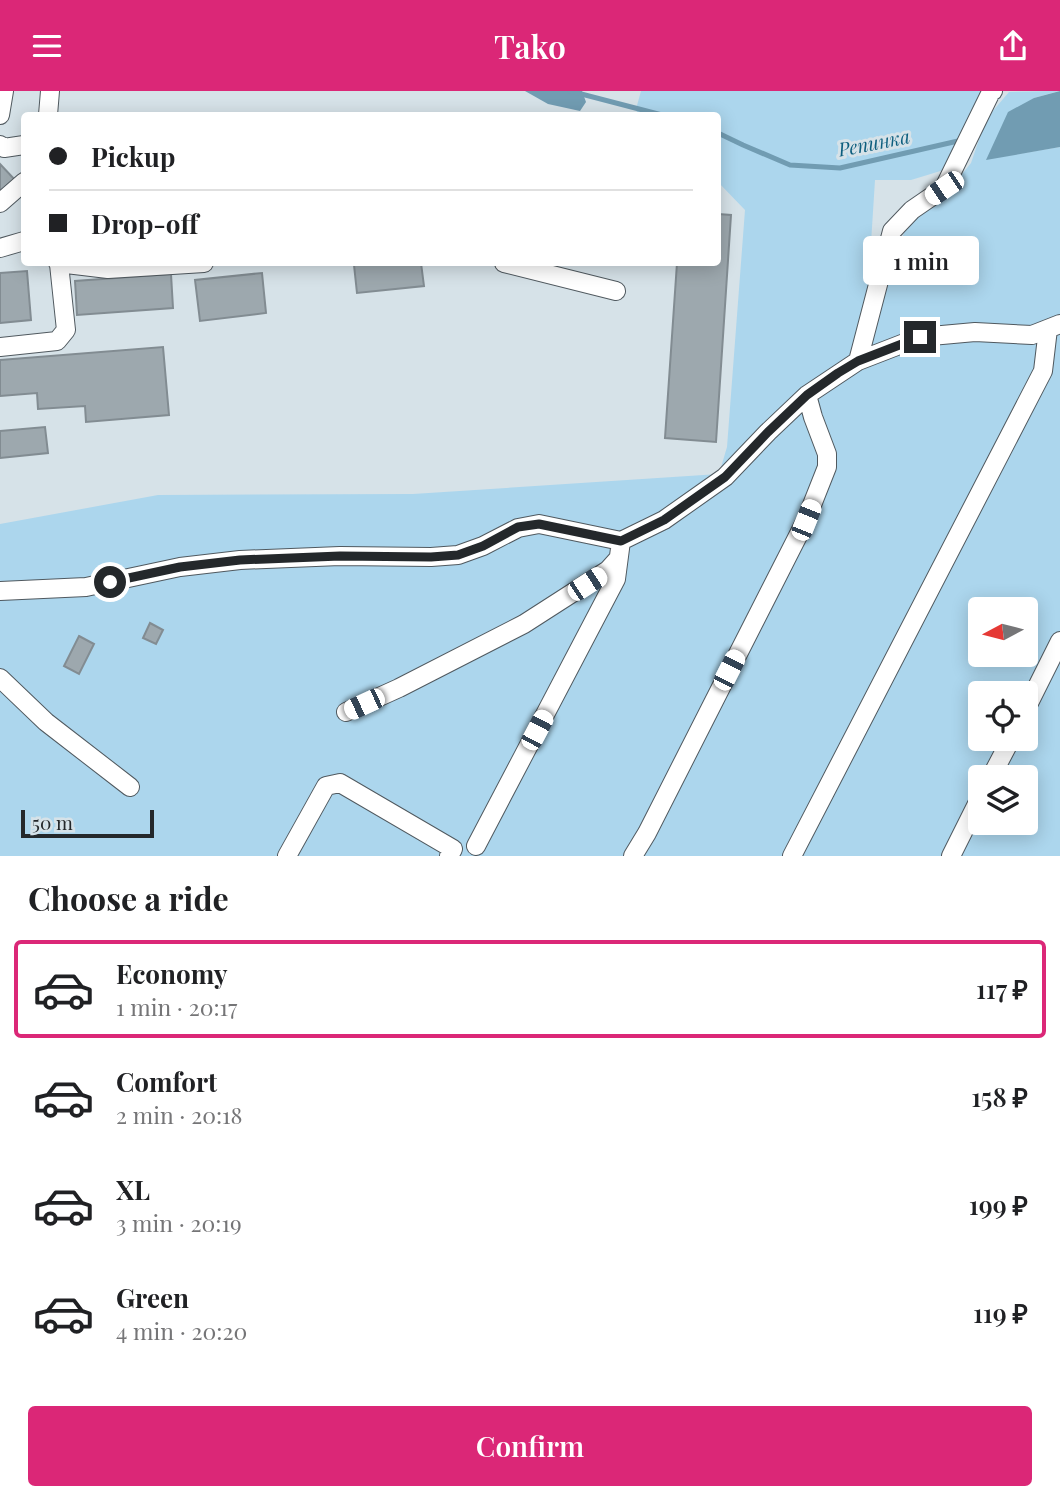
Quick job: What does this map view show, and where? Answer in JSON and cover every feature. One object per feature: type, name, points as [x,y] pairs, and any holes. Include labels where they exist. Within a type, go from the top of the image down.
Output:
[{"type":"street","points":[[0,114],[4,91]]},
{"type":"street","points":[[48,112],[50,91]]},
{"type":"street","points":[[858,361],[892,230],[912,210],[944,188],[993,91]]},
{"type":"street","points":[[0,145],[4,148],[21,145]]},
{"type":"street","points":[[0,203],[21,185]]},
{"type":"street","points":[[0,248],[21,242]]},
{"type":"street","points":[[0,347],[57,341],[66,330],[58,266]]},
{"type":"street","points":[[83,266],[108,269],[156,266]]},
{"type":"street","points":[[516,266],[616,291]]},
{"type":"street","points":[[0,591],[86,587],[180,567],[240,560],[458,555],[483,546],[518,527],[539,524],[621,541],[664,520],[725,477],[807,395],[858,361],[920,337],[975,332],[1032,335],[1054,326]]},
{"type":"street","points":[[792,856],[1043,371],[1054,326]]},
{"type":"street","points":[[633,856],[806,520],[827,467],[827,454],[807,395]]},
{"type":"street","points":[[476,846],[616,579],[621,541]]},
{"type":"street","points":[[346,712],[524,624],[608,570],[617,560]]},
{"type":"street","points":[[1038,685],[1060,641]]},
{"type":"street","points":[[0,678],[47,722],[130,787]]},
{"type":"street","points":[[288,856],[326,786],[340,783],[453,849],[449,856]]},
{"type":"street","points":[[951,856],[968,822]]},
{"type":"shaded area","points":[[525,91],[582,91],[586,102],[580,111],[548,104]]},
{"type":"shaded area","points":[[641,91],[986,91],[947,169],[911,180],[875,180],[871,243],[901,241],[908,222],[944,196],[971,163],[986,119],[1009,92],[1059,91],[1034,98],[987,159],[1060,147],[1060,856],[0,856],[0,524],[158,495],[413,494],[719,474],[727,447],[745,210],[721,185],[721,112],[637,112],[636,109]]},
{"type":"shaded area","points":[[1060,91],[1060,147],[986,160],[1008,112],[1034,98]]},
{"type":"building","points":[[0,164],[17,182],[0,194]]},
{"type":"building","points":[[721,214],[731,215],[716,442],[665,438],[677,266],[721,266]]},
{"type":"building","points":[[354,266],[421,266],[424,286],[357,293]]},
{"type":"building","points":[[27,271],[31,320],[0,323],[0,273]]},
{"type":"building","points":[[262,273],[266,313],[200,321],[195,280]]},
{"type":"building","points":[[171,274],[173,308],[77,315],[75,281]]},
{"type":"building","points":[[163,347],[169,415],[86,422],[85,406],[38,409],[37,393],[0,396],[0,360]]},
{"type":"building","points":[[45,427],[48,453],[0,458],[0,431]]},
{"type":"building","points":[[150,623],[163,630],[156,644],[143,638]]},
{"type":"building","points":[[79,636],[94,644],[79,674],[64,666]]},
{"type":"waterway","name":"Репинка","points":[[570,91],[650,112]]},
{"type":"waterway","name":"Репинка","points":[[721,134],[790,165],[840,168],[958,141]]},
{"type":"route","points":[[110,582],[180,567],[240,560],[458,555],[483,546],[518,527],[539,524],[621,541],[664,520],[725,477],[807,395],[838,373],[858,361],[920,337]]}]
